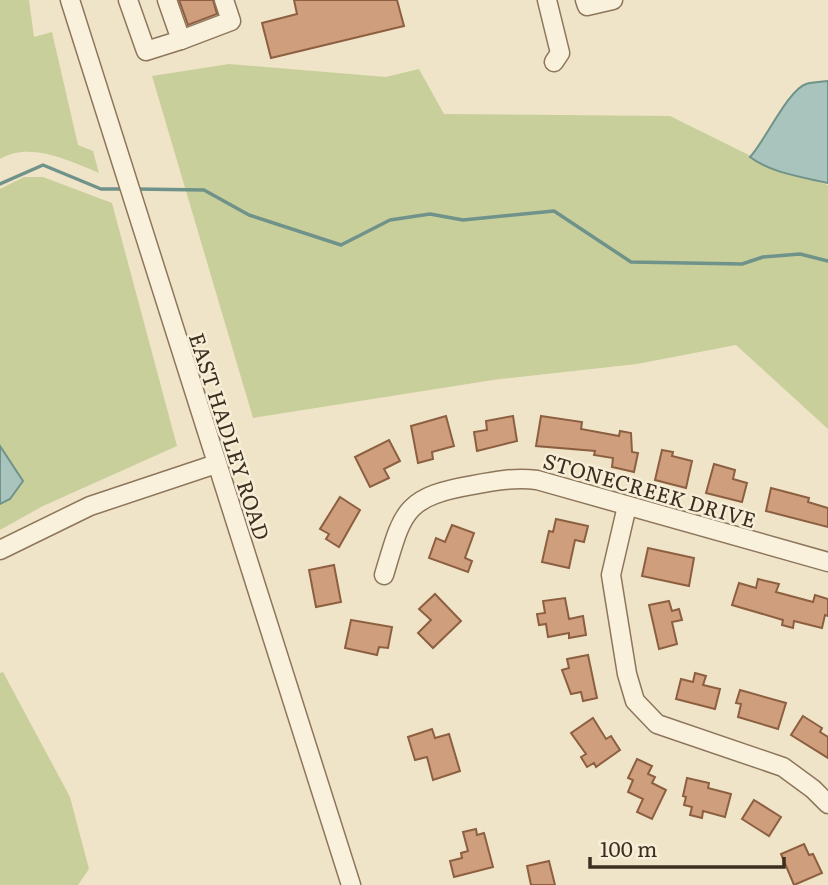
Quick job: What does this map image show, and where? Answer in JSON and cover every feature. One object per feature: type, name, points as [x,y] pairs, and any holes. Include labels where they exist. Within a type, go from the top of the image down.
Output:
[{"type":"street","name":"EAST HADLEY ROAD","points":[[70,0],[351,885]]},
{"type":"street","points":[[128,0],[146,51],[231,21],[224,0]]},
{"type":"street","points":[[167,0],[181,40]]},
{"type":"street","points":[[547,0],[560,53],[554,62]]},
{"type":"street","points":[[585,0],[587,6],[613,0]]},
{"type":"street","points":[[0,550],[90,506],[216,464]]},
{"type":"street","name":"STONECREEK DRIVE","points":[[384,575],[404,516],[419,500],[439,491],[527,478],[828,562]]},
{"type":"street","points":[[627,506],[611,575],[627,674],[635,701],[657,724],[783,767],[828,804]]},
{"type":"green space","points":[[0,0],[29,0],[34,37],[52,32],[78,145],[93,151],[99,173],[36,152],[11,154],[0,159]]},
{"type":"green space","points":[[229,64],[386,77],[419,69],[444,114],[670,116],[781,171],[828,185],[828,429],[736,345],[637,364],[493,380],[253,418],[152,76]]},
{"type":"green space","points":[[24,177],[43,177],[112,203],[177,446],[43,506],[0,530],[0,504],[10,499],[23,481],[0,446],[0,189]]},
{"type":"green space","points":[[3,672],[70,797],[89,869],[78,885],[0,885],[0,673]]},
{"type":"water","points":[[828,81],[828,183],[777,171],[750,157],[799,88],[806,84]]},
{"type":"water","points":[[0,446],[23,481],[10,499],[0,504]]},
{"type":"building","points":[[179,0],[213,0],[217,14],[188,25]]},
{"type":"building","points":[[294,0],[397,0],[404,26],[271,58],[262,23],[297,14]]},
{"type":"building","points":[[446,416],[454,446],[432,452],[433,459],[418,463],[411,426]]},
{"type":"building","points":[[513,416],[517,441],[477,451],[474,432],[487,430],[486,421]]},
{"type":"building","points":[[541,416],[582,422],[581,429],[619,436],[620,431],[631,433],[632,452],[638,453],[634,472],[612,467],[613,458],[594,455],[595,451],[536,446]]},
{"type":"building","points":[[389,440],[400,461],[384,469],[389,478],[370,487],[355,457]]},
{"type":"building","points":[[662,450],[673,452],[672,456],[692,461],[686,488],[655,480]]},
{"type":"building","points":[[714,464],[735,470],[733,479],[747,483],[742,502],[706,493]]},
{"type":"building","points":[[771,488],[809,498],[808,502],[828,508],[828,527],[766,511]]},
{"type":"building","points":[[340,497],[360,510],[339,547],[326,539],[329,534],[320,529]]},
{"type":"building","points":[[556,519],[588,526],[584,542],[575,540],[569,568],[542,562],[549,531],[553,532]]},
{"type":"building","points":[[452,525],[474,533],[465,558],[472,561],[468,572],[429,558],[436,538],[445,542]]},
{"type":"building","points":[[648,548],[694,558],[689,586],[642,576]]},
{"type":"building","points":[[334,565],[341,602],[316,607],[309,570]]},
{"type":"building","points":[[758,579],[779,584],[776,592],[813,602],[815,595],[828,599],[828,616],[825,615],[822,628],[794,621],[793,628],[782,625],[783,620],[732,605],[739,583],[756,588]]},
{"type":"building","points":[[435,594],[461,621],[433,648],[418,633],[431,620],[419,609]]},
{"type":"building","points":[[565,598],[569,619],[583,616],[586,635],[569,638],[569,633],[548,637],[546,624],[539,625],[537,614],[545,613],[543,601]]},
{"type":"building","points":[[669,601],[672,611],[679,609],[682,620],[672,622],[677,644],[659,649],[649,605]]},
{"type":"building","points":[[351,620],[392,627],[388,648],[379,647],[377,655],[345,648]]},
{"type":"building","points":[[588,655],[597,698],[583,701],[581,692],[571,694],[562,670],[569,668],[567,659]]},
{"type":"building","points":[[695,673],[706,676],[703,685],[720,689],[715,709],[676,699],[681,679],[693,682]]},
{"type":"building","points":[[740,690],[786,703],[778,729],[738,717],[741,704],[736,703]]},
{"type":"building","points":[[803,716],[822,728],[820,732],[828,737],[828,758],[791,735]]},
{"type":"building","points":[[593,718],[606,739],[611,736],[620,750],[596,767],[594,763],[587,767],[581,757],[586,754],[571,733]]},
{"type":"building","points":[[432,729],[435,738],[449,734],[460,771],[433,780],[427,757],[415,760],[408,737]]},
{"type":"building","points":[[637,759],[652,766],[648,774],[655,777],[652,783],[666,790],[652,819],[637,812],[643,799],[628,792],[633,780],[628,778]]},
{"type":"building","points":[[687,778],[709,783],[708,788],[731,794],[725,817],[703,811],[702,818],[690,815],[692,807],[684,805],[686,797],[683,796]]},
{"type":"building","points":[[754,800],[781,817],[769,836],[742,819]]},
{"type":"building","points":[[476,829],[477,835],[484,833],[493,867],[454,877],[450,861],[462,858],[461,853],[468,851],[463,832]]},
{"type":"building","points":[[804,844],[809,855],[813,854],[822,873],[794,885],[781,854]]},
{"type":"building","points":[[549,861],[555,885],[531,885],[527,866]]},
{"type":"waterway","points":[[0,184],[43,165],[101,189],[125,189]]},
{"type":"waterway","points":[[136,189],[204,190],[249,215],[341,245],[390,220],[430,214],[463,220],[554,211],[631,262],[742,264],[763,257],[800,254],[828,261]]}]
